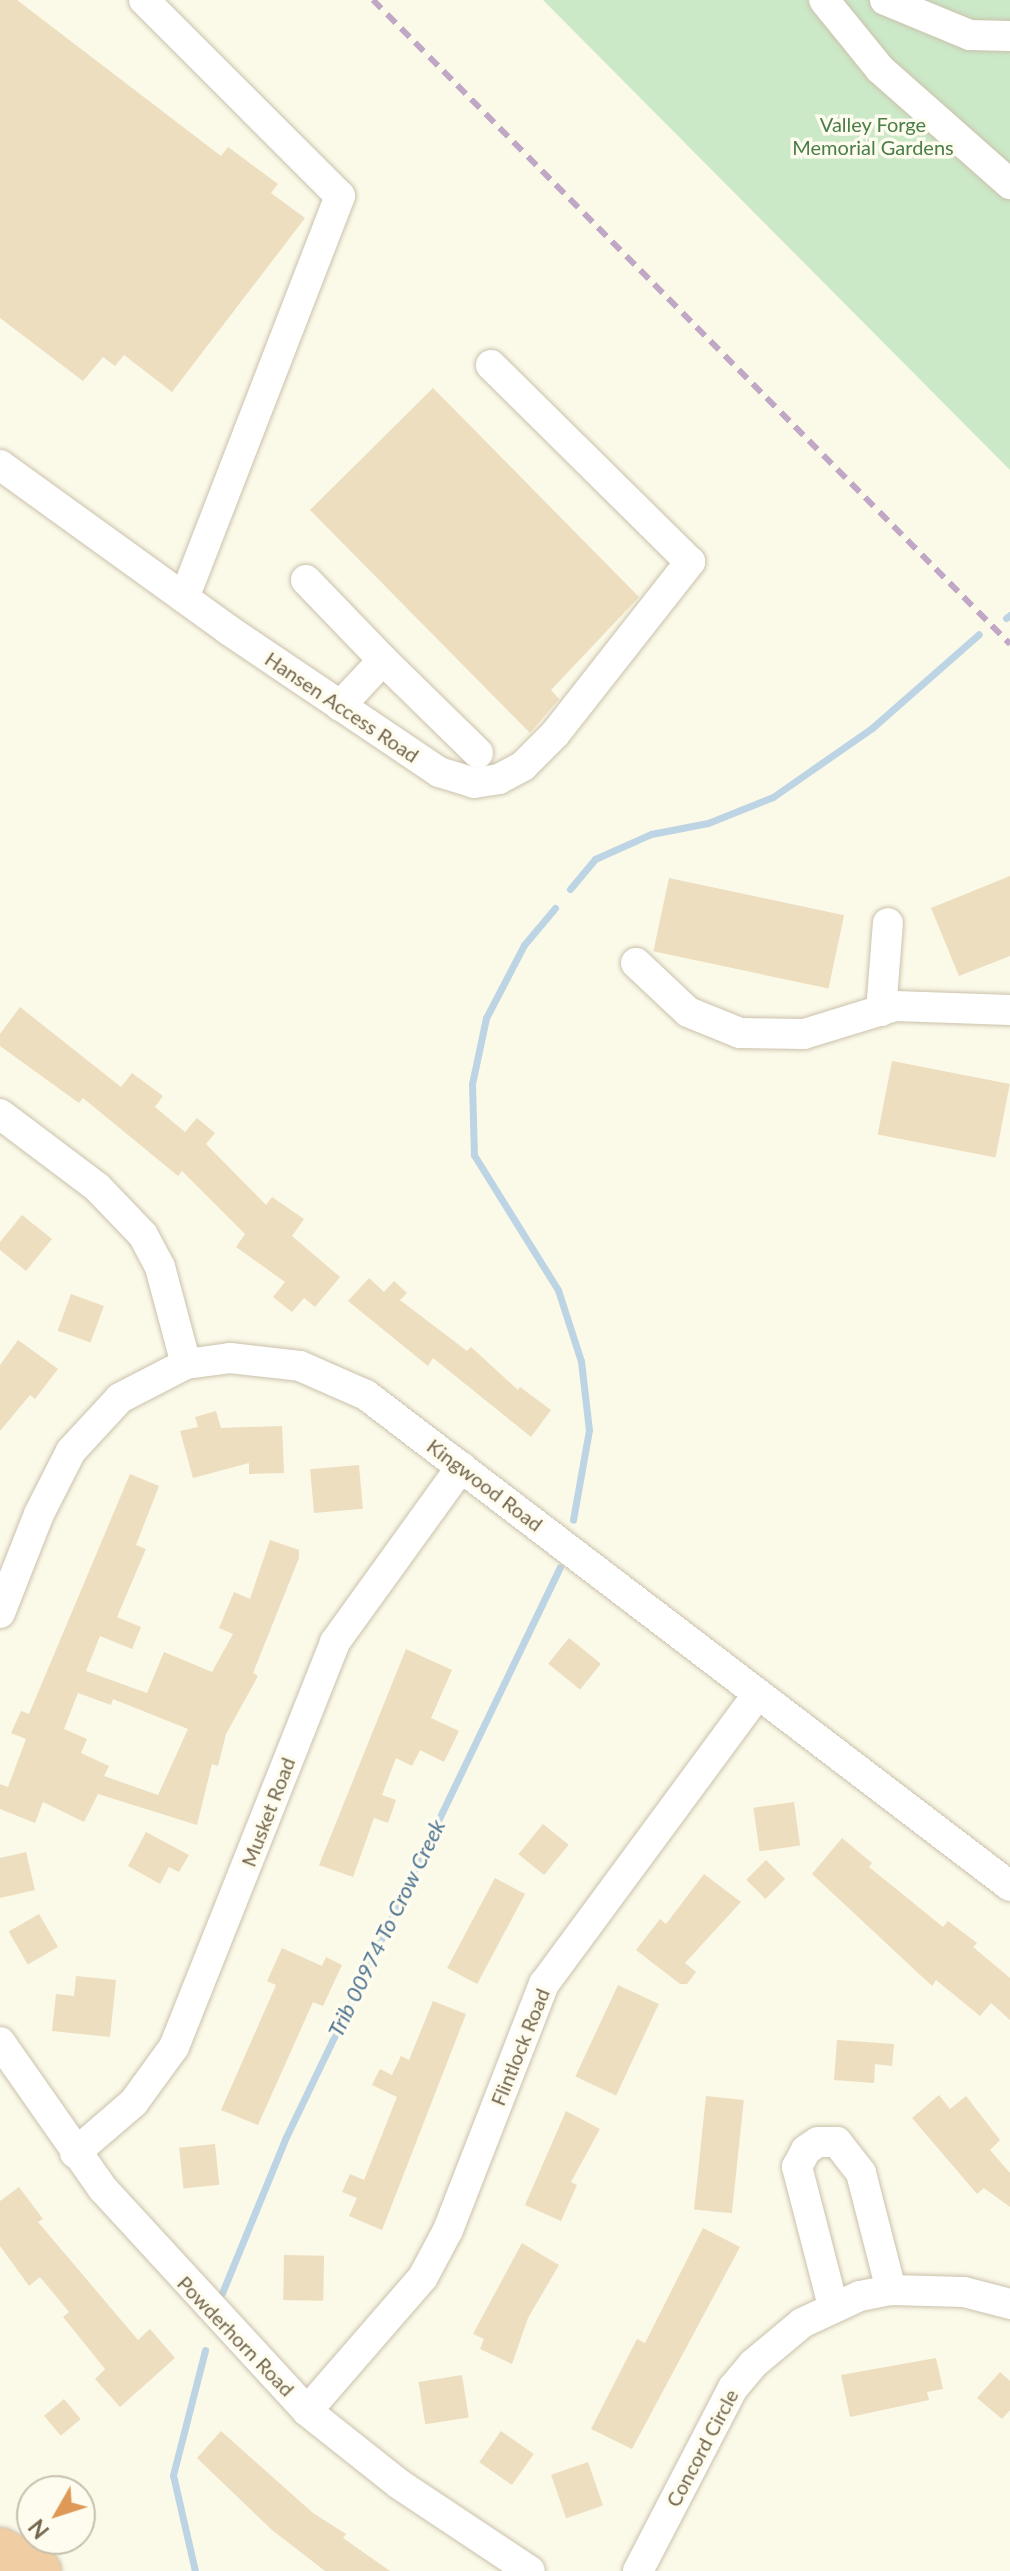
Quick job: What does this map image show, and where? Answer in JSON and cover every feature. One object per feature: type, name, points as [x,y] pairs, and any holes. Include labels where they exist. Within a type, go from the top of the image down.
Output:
[{"type":"highway","points":[[0,2550],[39,2571]]},
{"type":"street","points":[[144,0],[340,196],[184,598]]},
{"type":"street","points":[[824,0],[880,69],[1010,184]]},
{"type":"street","points":[[885,0],[970,35],[1010,36]]},
{"type":"street","name":"Hansen Access Road","points":[[0,465],[184,598],[439,772],[474,783],[499,779],[523,766],[555,734],[661,605],[690,562],[491,365]]},
{"type":"street","points":[[306,580],[478,753]]},
{"type":"street","points":[[340,706],[383,660]]},
{"type":"street","points":[[881,1011],[888,923]]},
{"type":"street","points":[[636,963],[688,1012],[740,1033],[804,1034],[881,1011],[927,1005],[1010,1010]]},
{"type":"street","points":[[0,1114],[97,1187],[143,1235],[160,1267],[186,1364],[120,1398],[71,1451],[39,1514],[0,1613]]},
{"type":"street","name":"Kingwood Road","points":[[186,1364],[230,1358],[266,1360],[333,1377],[366,1395],[1010,1886]]},
{"type":"street","name":"Musket Road","points":[[75,2153],[134,2102],[174,2047],[335,1642],[461,1467]]},
{"type":"street","name":"Flintlock Road","points":[[307,2411],[406,2299],[436,2256],[544,1984],[758,1694]]},
{"type":"street","name":"Powderhorn Road","points":[[0,2042],[75,2153],[136,2230],[307,2411],[399,2484],[530,2571]]},
{"type":"street","points":[[833,2306],[797,2167],[806,2150],[818,2142],[837,2142],[861,2173],[891,2290]]},
{"type":"street","name":"Concord Circle","points":[[638,2571],[733,2388],[777,2341],[833,2306],[891,2290],[964,2292],[1010,2304]]},
{"type":"green space","name":"Valley Forge Memorial Gardens","points":[[543,0],[1010,0],[1010,470]]},
{"type":"building","points":[[0,0],[17,0],[221,156],[228,147],[278,184],[271,193],[305,218],[172,392],[124,355],[115,366],[103,357],[83,381],[0,318]]},
{"type":"building","points":[[433,388],[639,597],[551,690],[559,699],[530,733],[310,510]]},
{"type":"building","points":[[1010,876],[1010,956],[959,976],[931,908]]},
{"type":"building","points":[[669,878],[844,915],[828,989],[653,951]]},
{"type":"building","points":[[20,1007],[121,1087],[132,1073],[163,1096],[155,1107],[185,1132],[197,1118],[215,1133],[206,1144],[266,1205],[272,1197],[304,1219],[292,1236],[340,1277],[315,1307],[304,1298],[292,1312],[273,1297],[285,1282],[236,1247],[245,1234],[182,1171],[178,1176],[83,1098],[79,1103],[0,1046],[0,1034]]},
{"type":"building","points":[[892,1061],[1010,1084],[995,1158],[878,1135]]},
{"type":"building","points":[[22,1215],[52,1239],[26,1271],[0,1250],[0,1242]]},
{"type":"building","points":[[369,1278],[384,1292],[394,1281],[407,1293],[400,1300],[467,1351],[471,1347],[518,1390],[520,1387],[551,1410],[531,1437],[433,1358],[428,1366],[348,1301]]},
{"type":"building","points":[[71,1294],[104,1306],[91,1343],[58,1331]]},
{"type":"building","points":[[18,1340],[58,1369],[35,1399],[30,1395],[0,1431],[0,1365]]},
{"type":"building","points":[[216,1411],[221,1428],[282,1426],[284,1473],[249,1474],[249,1463],[193,1478],[180,1431],[198,1427],[195,1417]]},
{"type":"building","points":[[359,1465],[363,1509],[314,1513],[310,1469]]},
{"type":"building","points":[[130,1474],[159,1486],[136,1545],[146,1549],[117,1617],[141,1627],[132,1649],[100,1636],[86,1671],[147,1693],[164,1652],[212,1672],[233,1634],[219,1628],[234,1592],[250,1599],[270,1540],[299,1550],[299,1558],[253,1673],[258,1676],[226,1734],[218,1766],[212,1764],[197,1825],[98,1794],[84,1822],[43,1802],[35,1823],[0,1809],[0,1784],[8,1787],[26,1739],[11,1733],[21,1711],[29,1714]],"holes":[[[78,1693],[111,1705],[113,1699],[188,1729],[158,1795],[104,1776],[109,1766],[81,1753],[87,1739],[64,1729]]]},
{"type":"building","points":[[569,1638],[601,1664],[580,1689],[548,1664]]},
{"type":"building","points":[[406,1649],[452,1670],[431,1718],[459,1731],[444,1762],[420,1750],[412,1766],[396,1758],[382,1795],[396,1800],[388,1823],[374,1818],[353,1877],[319,1865]]},
{"type":"building","points":[[794,1802],[800,1846],[760,1851],[753,1808]]},
{"type":"building","points":[[543,1824],[569,1845],[544,1875],[518,1854]]},
{"type":"building","points":[[146,1832],[189,1855],[179,1872],[169,1867],[160,1884],[128,1866]]},
{"type":"building","points":[[842,1838],[872,1863],[869,1867],[943,1927],[948,1921],[977,1943],[973,1947],[1010,1978],[1010,2020],[991,2003],[980,2016],[936,1980],[932,1986],[812,1874]]},
{"type":"building","points":[[26,1852],[35,1890],[0,1898],[0,1858]]},
{"type":"building","points":[[766,1860],[785,1879],[765,1899],[746,1880]]},
{"type":"building","points":[[704,1874],[741,1902],[685,1963],[696,1972],[687,1984],[680,1984],[636,1950],[660,1919],[666,1924]]},
{"type":"building","points":[[495,1878],[525,1894],[477,1984],[447,1968]]},
{"type":"building","points":[[39,1914],[58,1947],[28,1964],[9,1932]]},
{"type":"building","points":[[282,1948],[322,1966],[326,1957],[342,1965],[323,2006],[313,2002],[258,2125],[221,2110],[276,1985],[267,1981]]},
{"type":"building","points":[[76,1976],[116,1980],[110,2037],[52,2031],[56,1994],[74,1996]]},
{"type":"building","points":[[618,1985],[659,2004],[616,2096],[575,2077]]},
{"type":"building","points":[[433,2001],[466,2014],[382,2230],[349,2216],[357,2198],[342,2192],[350,2174],[364,2180],[397,2097],[372,2085],[380,2069],[392,2075],[401,2056],[409,2060]]},
{"type":"building","points":[[837,2040],[894,2044],[892,2066],[875,2064],[874,2083],[834,2080]]},
{"type":"building","points":[[939,2095],[950,2109],[966,2096],[1000,2140],[990,2150],[1010,2173],[1010,2207],[984,2188],[977,2194],[912,2118]]},
{"type":"building","points":[[706,2096],[744,2100],[732,2213],[694,2209]]},
{"type":"building","points":[[566,2111],[600,2129],[571,2182],[577,2185],[561,2221],[525,2205]]},
{"type":"building","points":[[215,2144],[219,2185],[183,2189],[179,2148]]},
{"type":"building","points":[[19,2187],[43,2219],[38,2222],[138,2340],[150,2329],[175,2358],[120,2407],[95,2379],[105,2369],[63,2317],[69,2312],[40,2277],[29,2286],[0,2246],[0,2201]]},
{"type":"building","points":[[703,2228],[740,2247],[632,2449],[591,2429],[637,2339],[645,2343]]},
{"type":"building","points":[[522,2243],[559,2265],[528,2318],[512,2364],[480,2349],[484,2339],[473,2334]]},
{"type":"building","points":[[284,2255],[324,2256],[323,2301],[283,2300]]},
{"type":"building","points":[[936,2358],[943,2389],[927,2392],[929,2400],[850,2417],[841,2375]]},
{"type":"building","points":[[1000,2372],[1010,2381],[1010,2410],[1002,2419],[977,2398]]},
{"type":"building","points":[[462,2375],[469,2417],[425,2424],[419,2382]]},
{"type":"building","points":[[64,2399],[81,2419],[61,2436],[44,2416]]},
{"type":"building","points":[[221,2431],[313,2513],[346,2534],[343,2538],[390,2571],[325,2571],[272,2530],[197,2458]]},
{"type":"building","points":[[501,2431],[534,2454],[512,2485],[479,2462]]},
{"type":"building","points":[[588,2462],[603,2505],[566,2518],[551,2475]]},
{"type":"waterway","name":"Trib 00974 To Crow Creek","points":[[1006,618],[1010,615]]},
{"type":"waterway","name":"Trib 00974 To Crow Creek","points":[[570,889],[595,859],[651,834],[708,823],[773,797],[872,728],[979,634]]},
{"type":"waterway","name":"Trib 00974 To Crow Creek","points":[[555,908],[524,945],[486,1018],[472,1084],[474,1155],[558,1290],[581,1361],[589,1430],[573,1520]]},
{"type":"waterway","name":"Trib 00974 To Crow Creek","points":[[222,2293],[286,2137],[560,1567]]},
{"type":"waterway","name":"Trib 00974 To Crow Creek","points":[[195,2571],[173,2475],[205,2350]]},
{"type":"railway","points":[[373,0],[1010,644]]}]
